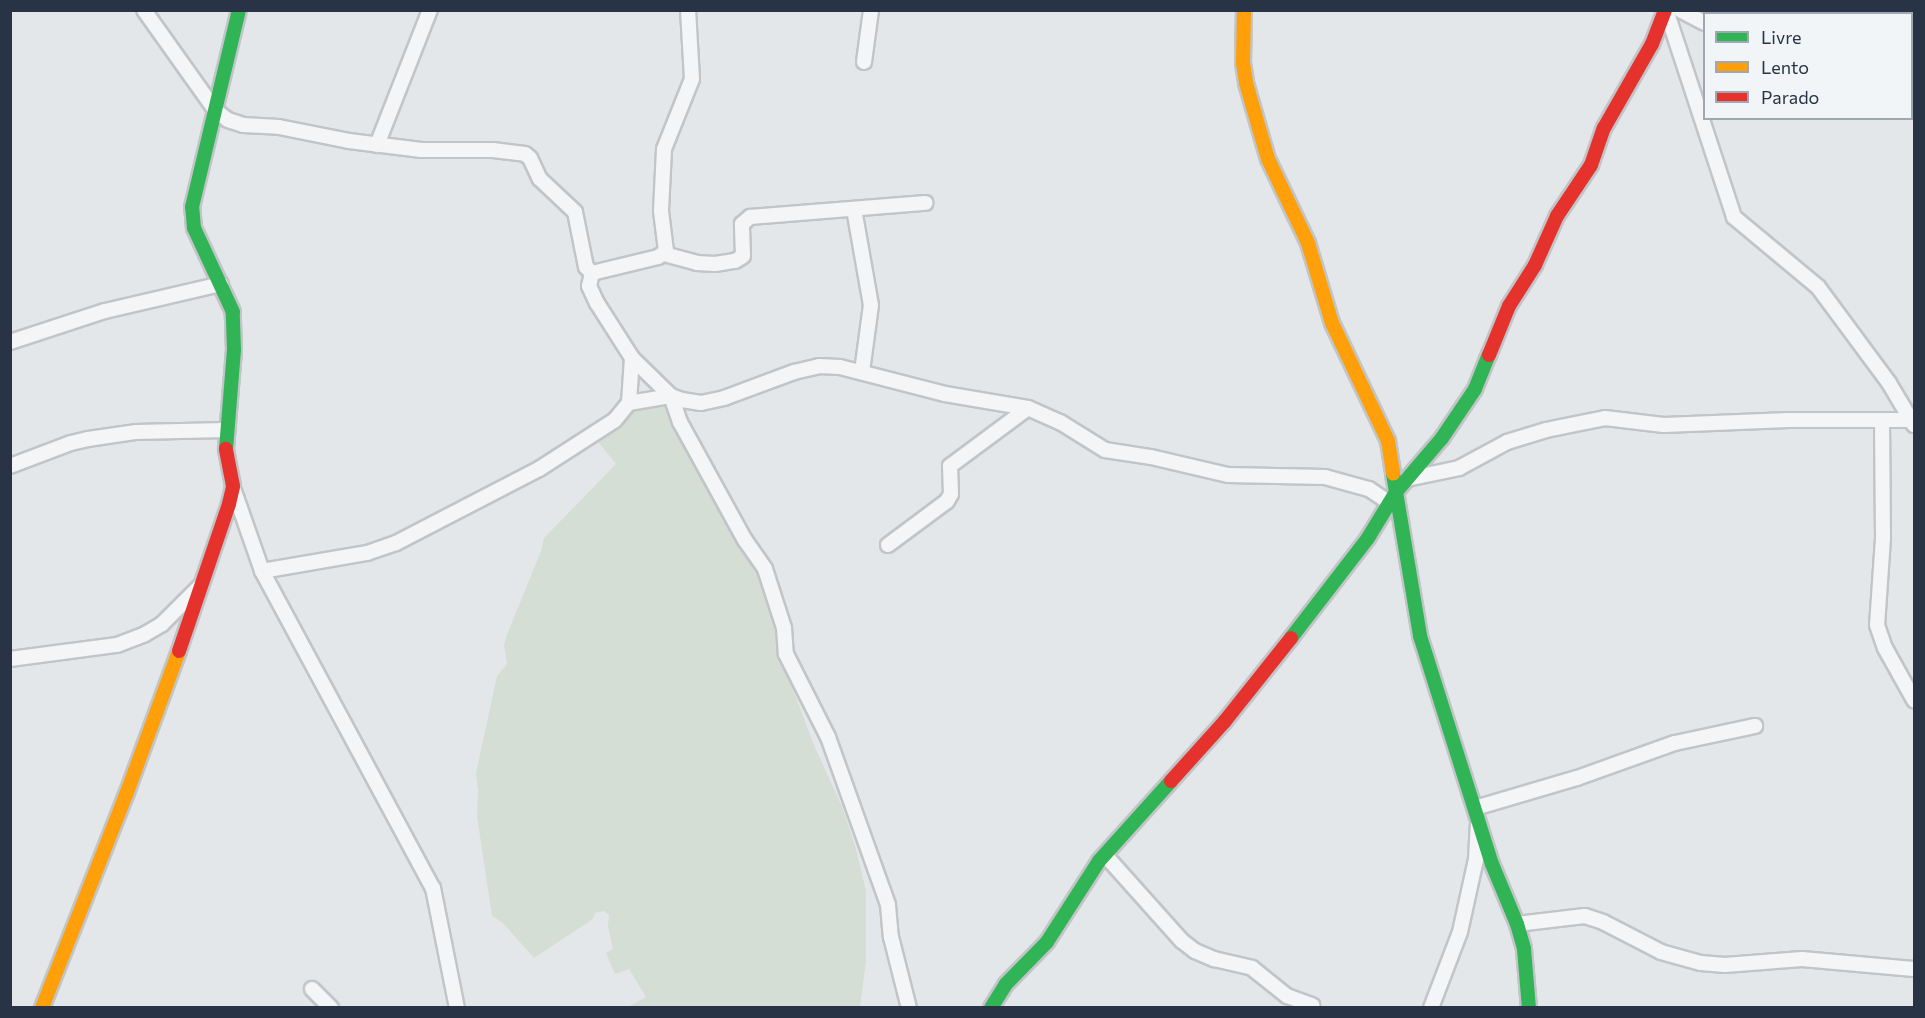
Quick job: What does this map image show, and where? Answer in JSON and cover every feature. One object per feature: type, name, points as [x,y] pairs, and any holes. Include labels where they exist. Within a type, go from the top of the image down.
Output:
[{"type":"street","points":[[144,10],[215,110],[228,120],[243,126],[279,126],[377,145],[421,150],[493,150],[525,154],[530,158],[540,179],[575,212],[586,267],[592,273]]},
{"type":"street","points":[[239,10],[192,207],[192,218],[233,312],[235,326],[226,430],[226,460],[232,486],[262,571],[331,698],[344,728],[422,863],[433,888],[457,1008]]},
{"type":"street","points":[[377,145],[430,10]]},
{"type":"street","points":[[664,254],[666,251],[661,211],[664,149],[692,79],[688,10]]},
{"type":"street","points":[[864,62],[871,10]]},
{"type":"street","points":[[1244,10],[1243,63],[1253,112],[1268,159],[1308,243],[1332,323],[1388,441],[1393,498],[1420,636],[1500,884],[1518,924],[1524,949],[1529,1008]]},
{"type":"street","points":[[1666,10],[1734,218],[1818,287],[1889,383],[1913,422]]},
{"type":"street","points":[[991,1008],[1006,984],[1047,942],[1086,879],[1105,855],[1232,713],[1337,581],[1393,498],[1442,438],[1475,389],[1509,306],[1535,265],[1557,216],[1591,165],[1604,128],[1652,44],[1666,10]]},
{"type":"street","points":[[1680,10],[1703,22]]},
{"type":"street","points":[[592,273],[664,254],[697,263],[715,264],[735,261],[743,256],[742,224],[745,219],[925,203]]},
{"type":"street","points":[[854,208],[871,305],[862,372]]},
{"type":"street","points":[[592,273],[589,285],[597,303],[632,358],[671,396],[680,422],[745,540],[765,569],[784,628],[786,654],[828,737],[888,905],[891,937],[907,990],[909,1008]]},
{"type":"street","points":[[10,342],[105,311],[220,284]]},
{"type":"street","points":[[262,571],[367,553],[396,543],[539,469],[615,420],[629,403],[632,358]]},
{"type":"street","points":[[629,403],[671,396],[701,403],[724,398],[819,366],[840,367],[945,394],[1028,408],[1046,415],[1105,450],[1151,457],[1228,475],[1325,477],[1393,498]]},
{"type":"street","points":[[888,545],[947,501],[951,494],[950,466],[1028,408]]},
{"type":"street","points":[[1407,479],[1460,468],[1507,442],[1546,430],[1605,418],[1664,425],[1790,420],[1913,422]]},
{"type":"street","points":[[1882,421],[1883,538],[1877,625],[1885,648],[1914,700]]},
{"type":"street","points":[[10,466],[70,442],[88,439],[136,432],[226,430]]},
{"type":"street","points":[[42,1008],[126,795],[204,581],[229,504],[232,486]]},
{"type":"street","points":[[10,659],[117,645],[145,634],[162,624],[204,581]]},
{"type":"street","points":[[1477,813],[1650,750],[1755,726]]},
{"type":"street","points":[[1431,1008],[1460,932],[1476,859],[1477,813]]},
{"type":"street","points":[[1105,855],[1182,941],[1195,951],[1214,959],[1252,968],[1287,996],[1312,1005]]},
{"type":"street","points":[[1518,924],[1585,916],[1603,922],[1661,952],[1701,963],[1725,965],[1802,959],[1914,969]]},
{"type":"street","points":[[312,989],[331,1008]]},
{"type":"shaded area","points":[[668,400],[732,498],[749,551],[774,607],[789,679],[814,745],[843,809],[856,849],[866,891],[866,961],[860,1007],[628,1007],[646,997],[629,969],[615,974],[606,953],[613,949],[608,927],[609,915],[604,911],[595,913],[593,919],[534,958],[503,923],[492,916],[477,816],[476,773],[497,676],[507,664],[504,645],[506,637],[541,551],[544,538],[616,464],[596,439],[625,413]]},
{"type":"traffic: fast","points":[[226,449],[234,350],[233,312],[194,228],[192,207],[239,10]]},
{"type":"traffic: fast","points":[[1291,638],[1368,538],[1396,492],[1442,438],[1475,389],[1489,355]]},
{"type":"traffic: fast","points":[[1393,474],[1420,636],[1492,864],[1517,924],[1524,949],[1529,1008]]},
{"type":"traffic: fast","points":[[991,1008],[1006,984],[1047,942],[1099,861],[1171,781]]},
{"type":"traffic: slow","points":[[1244,10],[1243,63],[1246,83],[1268,159],[1308,243],[1332,323],[1388,441],[1393,474]]},
{"type":"traffic: slow","points":[[42,1008],[126,795],[179,651]]},
{"type":"traffic: jam","points":[[1489,355],[1509,306],[1535,265],[1557,216],[1591,165],[1604,128],[1652,44],[1665,10]]},
{"type":"traffic: jam","points":[[179,651],[229,504],[233,486],[226,449]]},
{"type":"traffic: jam","points":[[1171,781],[1225,721],[1291,638]]}]
